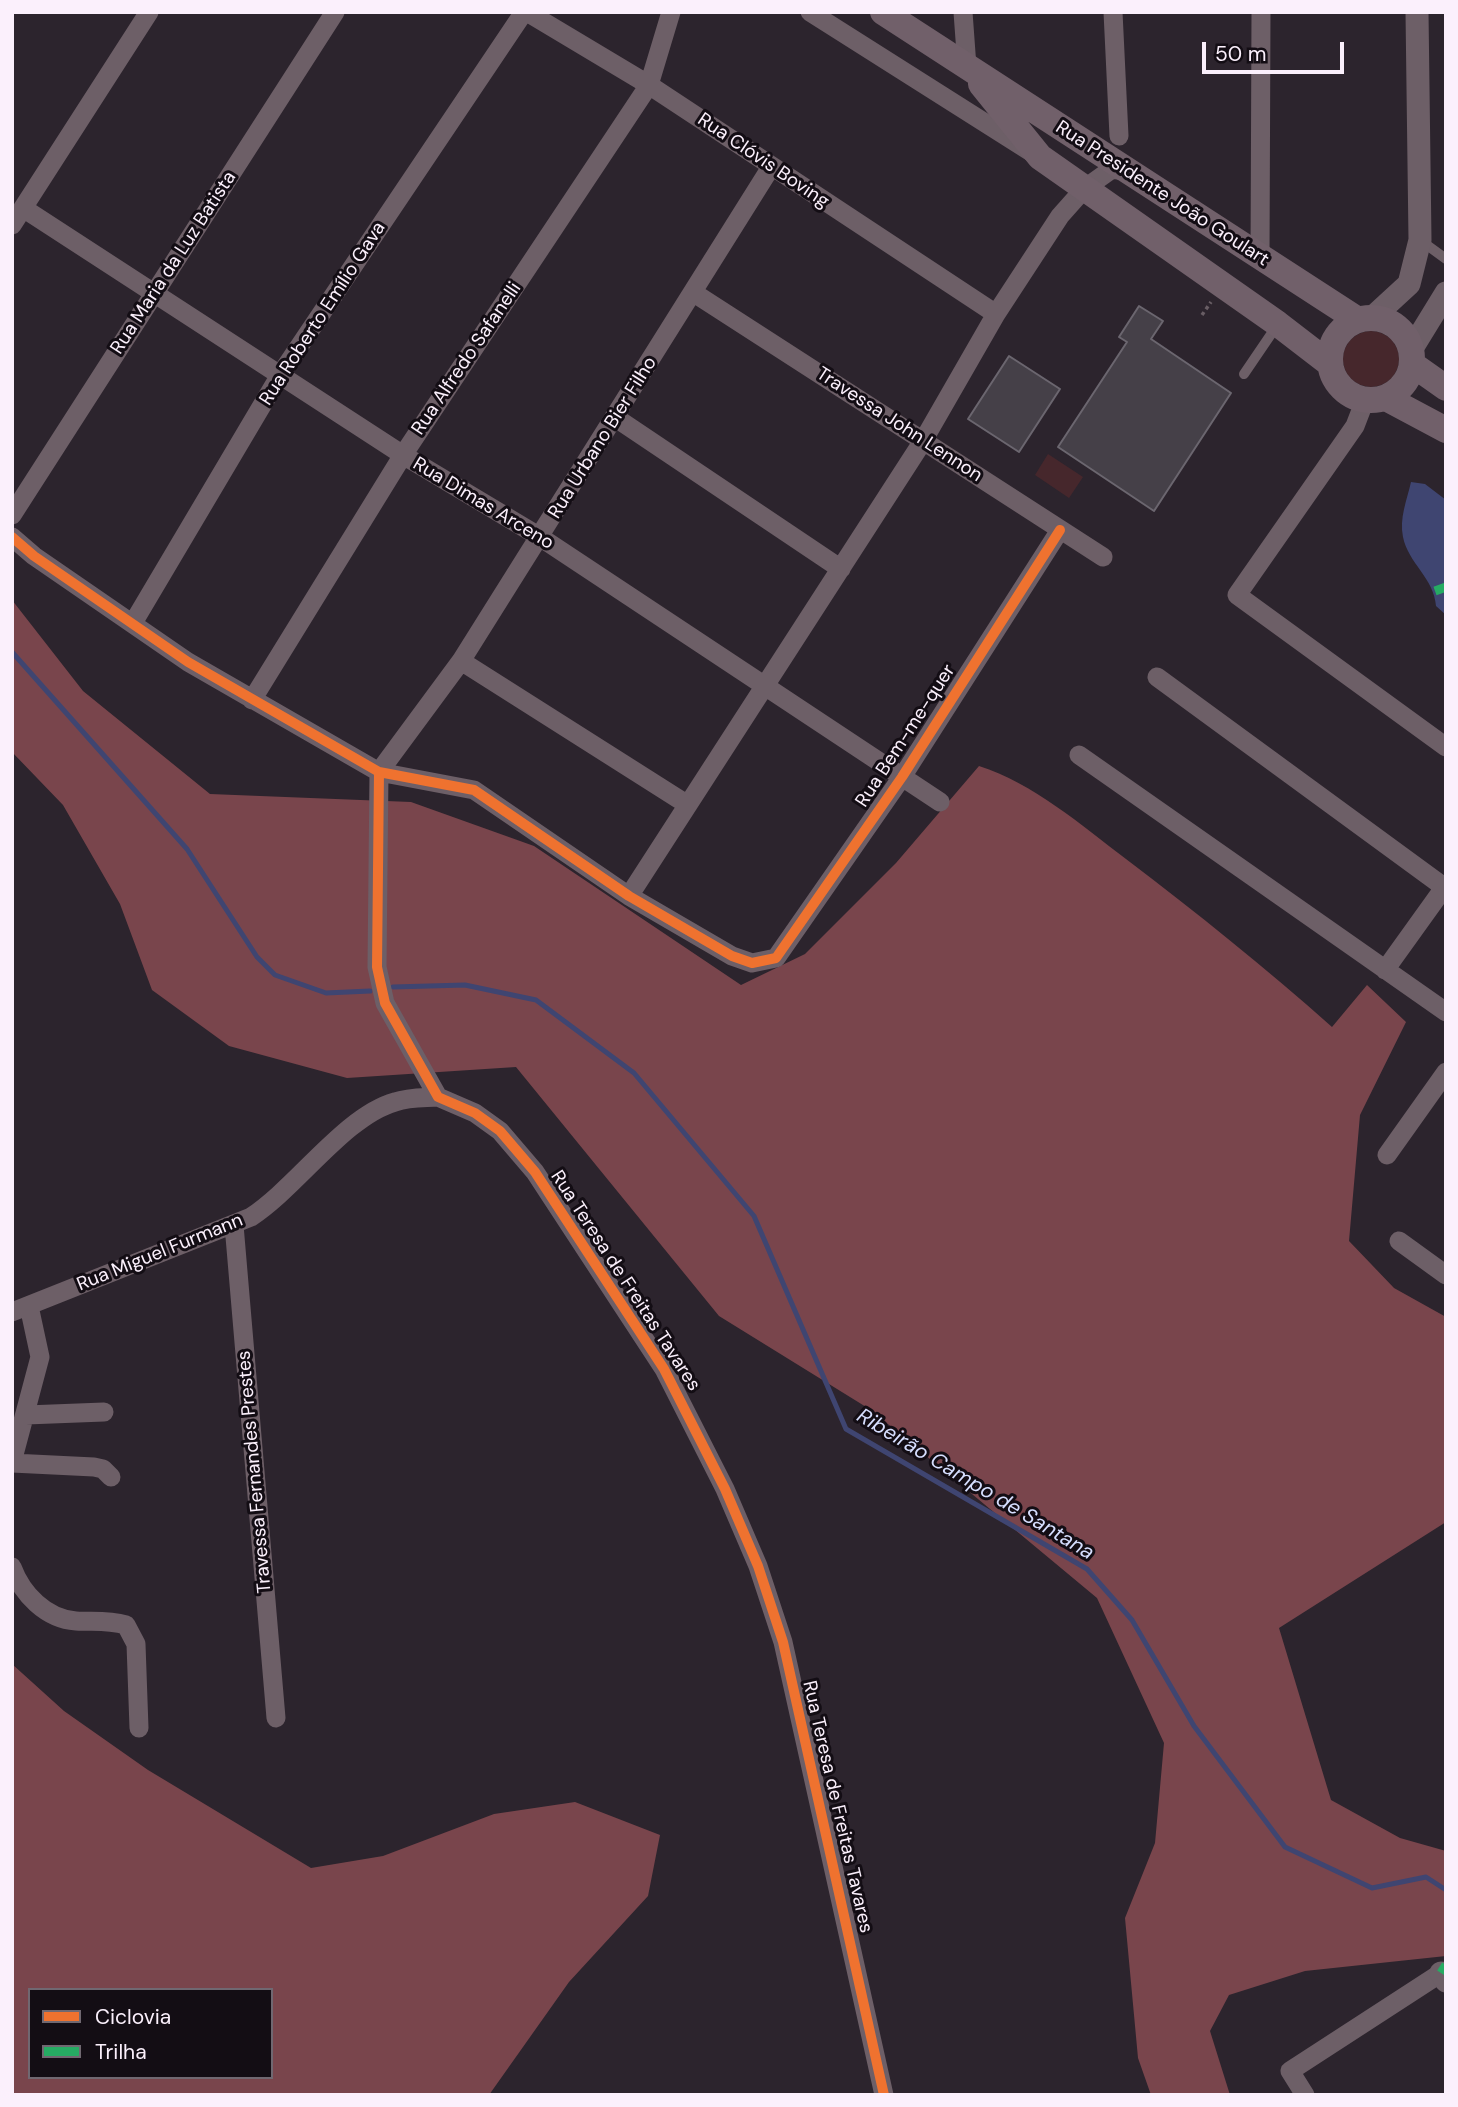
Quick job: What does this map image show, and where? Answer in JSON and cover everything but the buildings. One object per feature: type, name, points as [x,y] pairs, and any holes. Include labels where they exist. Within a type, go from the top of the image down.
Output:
[{"type":"main road","name":"Rua Presidente João Goulart","points":[[883,12],[1260,257],[1365,319],[1397,327],[1412,357],[1446,388]]},
{"type":"main road","name":"Rua Presidente João Goulart","points":[[967,67],[1040,157],[1278,324],[1329,364],[1341,388],[1376,399],[1446,430]]},
{"type":"main road","points":[[1329,364],[1336,337],[1346,326],[1365,319]]},
{"type":"main road","points":[[1376,399],[1404,384],[1412,357]]},
{"type":"street","points":[[12,225],[149,12]]},
{"type":"street","name":"Rua Maria da Luz Batista","points":[[12,515],[335,12]]},
{"type":"street","name":"Rua Clóvis Boving","points":[[525,12],[649,85],[996,314]]},
{"type":"street","name":"Rua Roberto Emílio Gava","points":[[133,623],[280,375],[525,12]]},
{"type":"street","name":"Rua Alfredo Safanelli","points":[[251,700],[403,455],[649,85],[671,12]]},
{"type":"street","name":"Rua Presidente João Goulart","points":[[810,12],[980,122],[1040,157]]},
{"type":"street","points":[[963,12],[967,67]]},
{"type":"street","points":[[1113,12],[1119,136]]},
{"type":"street","points":[[1260,257],[1261,12]]},
{"type":"street","points":[[1365,319],[1409,284],[1420,240],[1417,12]]},
{"type":"street","name":"Rua Urbano Bier Filho","points":[[379,772],[461,661],[616,418],[771,167]]},
{"type":"street","points":[[12,537],[34,556],[188,662],[251,700],[379,772],[474,790],[629,895],[923,440],[996,314],[1060,216],[1084,189],[1112,169],[1132,172]]},
{"type":"street","name":"Rua Dimas Arceno","points":[[23,208],[403,455],[540,537],[764,689],[940,802]]},
{"type":"street","name":"Travessa John Lennon","points":[[694,293],[1103,557]]},
{"type":"street","points":[[1412,357],[1446,293]]},
{"type":"street","points":[[1376,399],[1237,595],[1446,747]]},
{"type":"street","points":[[616,418],[841,569]]},
{"type":"street","name":"Rua Bem-me-quer","points":[[629,895],[732,956],[752,963],[776,958],[902,777],[1060,530]]},
{"type":"street","points":[[461,661],[688,805]]},
{"type":"street","points":[[1157,677],[1445,886],[1385,970]]},
{"type":"street","points":[[1079,755],[1446,1012]]},
{"type":"street","points":[[379,772],[378,983],[398,1030],[438,1097]]},
{"type":"street","points":[[1387,1155],[1446,1072]]},
{"type":"street","name":"Rua Miguel Furmann","points":[[20,1309],[234,1225],[283,1194],[358,1122],[377,1109],[395,1101],[438,1097]]},
{"type":"street","name":"Rua Teresa de Freitas Tavares","points":[[438,1097],[475,1114],[500,1131],[535,1172],[664,1369],[731,1502],[758,1566],[783,1642],[884,2095]]},
{"type":"street","name":"Travessa Fernandes Prestes","points":[[234,1225],[276,1718]]},
{"type":"street","points":[[1399,1241],[1446,1275]]},
{"type":"street","points":[[20,1309],[40,1357],[12,1463],[94,1467],[103,1469],[111,1477]]},
{"type":"street","points":[[26,1415],[104,1412]]},
{"type":"street","points":[[12,1567],[18,1582],[45,1612],[74,1621],[106,1620],[126,1625],[135,1644],[139,1728]]},
{"type":"street","points":[[1305,2095],[1290,2071],[1443,1977]]},
{"type":"lane","points":[[1420,240],[1446,259]]},
{"type":"lane","points":[[1244,374],[1278,324]]},
{"type":"shaded area","points":[[1371,331],[1382,333],[1391,339],[1397,348],[1397,370],[1391,379],[1382,385],[1371,387],[1360,385],[1351,379],[1345,370],[1343,359],[1345,348],[1351,339],[1360,333]]},
{"type":"shaded area","points":[[1048,454],[1083,477],[1069,498],[1035,475]]},
{"type":"shaded area","points":[[12,600],[83,691],[210,794],[411,802],[534,846],[741,985],[805,954],[896,863],[979,766],[1018,783],[1074,819],[1231,941],[1332,1027],[1367,985],[1406,1022],[1360,1115],[1349,1241],[1394,1288],[1446,1317],[1446,1522],[1279,1628],[1331,1800],[1400,1838],[1446,1851],[1446,1956],[1305,1971],[1229,1995],[1210,2031],[1230,2095],[1151,2095],[1138,2058],[1125,1918],[1155,1843],[1164,1743],[1097,1598],[871,1410],[719,1316],[516,1067],[347,1078],[229,1046],[152,990],[120,904],[63,805],[12,752]]},
{"type":"shaded area","points":[[12,1664],[64,1711],[148,1770],[311,1868],[383,1856],[494,1814],[575,1802],[660,1835],[648,1896],[569,1982],[489,2095],[12,2095]]},
{"type":"water","points":[[1411,482],[1425,484],[1446,500],[1446,615],[1436,606],[1431,587],[1410,555],[1403,537],[1403,516]]},
{"type":"waterway","name":"Ribeirão Campo de Santana","points":[[12,652],[187,849],[257,957],[275,975],[326,993],[370,991]]},
{"type":"waterway","name":"Ribeirão Campo de Santana","points":[[393,987],[465,985],[536,1000],[634,1073],[754,1216],[846,1429],[1087,1569],[1132,1620],[1194,1726],[1285,1847],[1372,1888],[1426,1877],[1446,1890]]},
{"type":"marked path","points":[[1435,591],[1446,587]]},
{"type":"marked path","points":[[1441,1973],[1446,1965]]},
{"type":"cycle path","points":[[12,537],[34,556],[188,662],[379,772],[474,790],[629,896],[732,956],[752,963],[776,958],[902,777],[1060,530]]},
{"type":"cycle path","points":[[379,772],[377,967],[385,1003],[438,1097],[475,1113],[500,1131],[535,1172],[664,1369],[725,1489],[758,1566],[783,1642],[884,2095]]}]
